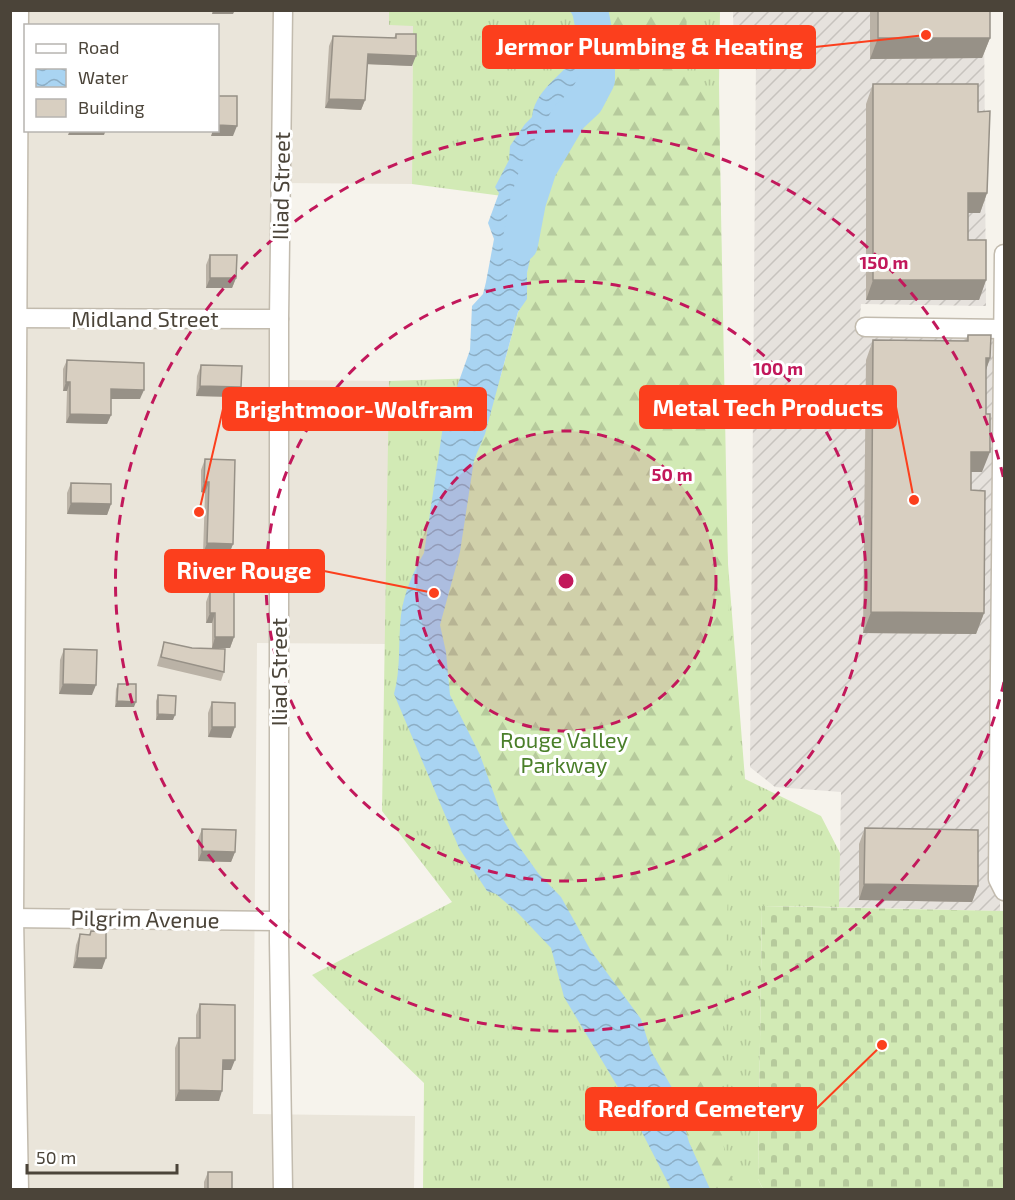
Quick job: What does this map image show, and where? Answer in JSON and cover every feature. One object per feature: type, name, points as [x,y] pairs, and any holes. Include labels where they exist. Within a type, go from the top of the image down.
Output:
[{"type":"street","points":[[19,10],[14,319],[12,918],[19,1190]]},
{"type":"street","name":"Iliad Street","points":[[283,10],[279,319],[279,921],[283,1190]]},
{"type":"street","points":[[1003,890],[998,879],[1005,254]]},
{"type":"street","name":"Midland Street","points":[[14,319],[279,319]]},
{"type":"street","points":[[866,327],[1004,329]]},
{"type":"street","name":"Pilgrim Avenue","points":[[12,918],[279,921]]},
{"type":"shaded area","points":[[389,10],[389,25],[413,25],[412,184],[284,183],[282,380],[389,381],[387,644],[257,643],[253,1114],[415,1116],[414,1189],[11,1189],[10,11]]},
{"type":"shaded area","points":[[733,11],[984,11],[986,306],[861,304],[859,328],[1001,333],[1000,911],[839,907],[841,792],[775,787],[750,767],[756,56],[734,55]]},
{"type":"green space","name":"Rouge Valley Parkway","points":[[389,11],[720,11],[725,526],[745,779],[821,816],[840,853],[839,907],[762,906],[758,1179],[763,1189],[423,1189],[424,1083],[312,975],[452,902],[382,811],[389,381],[509,377],[549,202],[412,184],[413,26],[389,25]]},
{"type":"green space","points":[[608,11],[687,11],[685,74],[708,93],[719,110],[732,774],[720,1121],[726,1162],[736,1189],[710,1189],[689,1142],[675,1093],[651,1051],[641,1022],[591,951],[561,897],[538,873],[503,819],[480,755],[450,695],[446,652],[440,626],[460,552],[474,460],[485,434],[518,312],[525,298],[528,268],[535,237],[537,191],[550,159],[592,104],[608,74],[612,50]]},
{"type":"green space","points":[[762,906],[1004,911],[1004,1189],[763,1189],[758,1179]]},
{"type":"water","points":[[570,11],[608,11],[613,49],[609,73],[591,108],[583,115],[556,127],[544,144],[529,179],[535,237],[527,273],[527,299],[518,312],[485,434],[474,460],[460,552],[440,625],[446,652],[450,695],[480,755],[503,819],[538,873],[561,897],[591,951],[641,1019],[651,1051],[675,1093],[689,1142],[710,1189],[671,1189],[625,1099],[564,997],[551,948],[516,911],[496,894],[487,891],[459,848],[394,694],[398,674],[402,607],[424,553],[443,426],[470,350],[472,306],[483,294],[486,282],[494,239],[488,223],[499,193],[495,187],[509,160],[510,146],[532,117],[536,102],[575,56],[580,43],[579,29]]},
{"type":"building","points":[[878,10],[990,10],[990,38],[878,38]]},
{"type":"building","points":[[396,34],[416,34],[416,56],[368,54],[365,100],[329,99],[333,36],[396,38]]},
{"type":"building","points":[[873,84],[978,84],[978,112],[990,111],[987,193],[968,193],[968,240],[986,240],[986,280],[873,280]]},
{"type":"building","points":[[219,96],[237,96],[237,126],[219,125]]},
{"type":"building","points":[[210,255],[237,255],[236,278],[210,278]]},
{"type":"building","points":[[968,335],[991,335],[990,358],[986,358],[986,414],[990,414],[990,452],[971,452],[971,490],[985,491],[984,613],[871,612],[873,340],[968,341]]},
{"type":"building","points":[[67,360],[144,363],[144,390],[111,389],[111,415],[70,414],[70,382],[66,382]]},
{"type":"building","points":[[201,365],[242,366],[241,387],[200,386]]},
{"type":"building","points":[[205,459],[235,460],[233,544],[207,543],[209,482],[204,482]]},
{"type":"building","points":[[71,483],[111,484],[111,504],[71,503]]},
{"type":"building","points":[[210,591],[234,591],[234,637],[215,637],[215,613],[210,613]]},
{"type":"building","points":[[164,642],[192,648],[225,649],[224,672],[161,657]]},
{"type":"building","points":[[64,649],[97,650],[96,685],[63,684]]},
{"type":"building","points":[[118,684],[136,684],[136,702],[117,701]]},
{"type":"building","points":[[158,695],[176,696],[175,715],[158,714]]},
{"type":"building","points":[[212,702],[235,703],[235,727],[212,727]]},
{"type":"building","points":[[865,828],[978,830],[978,886],[864,884]]},
{"type":"building","points":[[202,829],[236,830],[235,852],[202,851]]},
{"type":"building","points":[[91,931],[106,932],[106,958],[77,958],[80,934],[90,935]]},
{"type":"building","points":[[200,1004],[235,1005],[235,1060],[223,1060],[222,1091],[179,1090],[179,1038],[200,1038]]},
{"type":"building","points":[[208,1172],[232,1172],[232,1190],[208,1190]]},
{"type":"waterway","points":[[520,244],[528,202],[539,168],[569,117],[586,101],[597,80],[597,45],[590,10]]},
{"type":"place","name":"Jermor Plumbing & Heating","points":[[926,35]]},
{"type":"place","name":"Metal Tech Products","points":[[914,500]]},
{"type":"place","name":"Brightmoor-Wolfram","points":[[199,512]]},
{"type":"place","name":"River Rouge","points":[[434,593]]},
{"type":"place","name":"Redford Cemetery","points":[[882,1045]]}]
